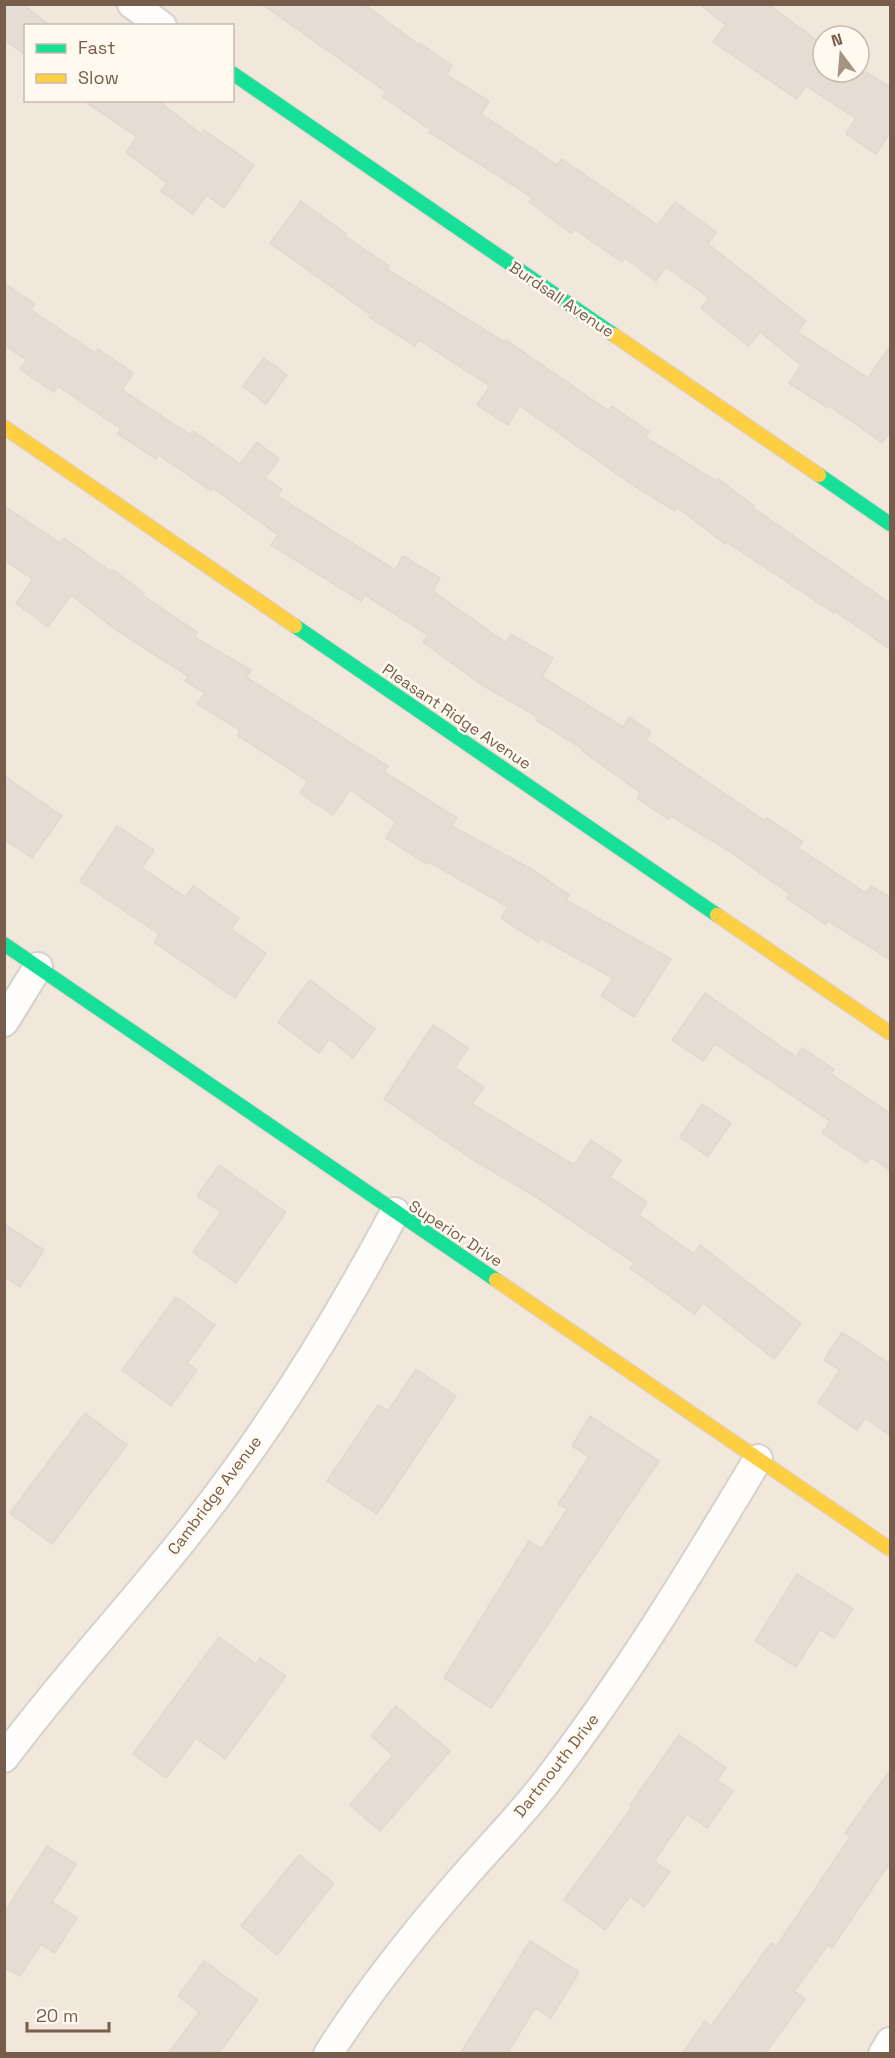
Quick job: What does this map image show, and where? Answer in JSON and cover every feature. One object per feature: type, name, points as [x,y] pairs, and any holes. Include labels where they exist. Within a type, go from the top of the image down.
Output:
[{"type":"street","points":[[132,4],[159,24]]},
{"type":"street","name":"Burdsall Avenue","points":[[234,75],[891,524]]},
{"type":"street","name":"Pleasant Ridge Avenue","points":[[4,427],[891,1034]]},
{"type":"street","name":"Superior Drive","points":[[4,944],[891,1549]]},
{"type":"street","points":[[4,1022],[38,967]]},
{"type":"street","name":"Cambridge Avenue","points":[[4,1758],[51,1696],[210,1505],[299,1379],[356,1285],[395,1212]]},
{"type":"street","name":"Dartmouth Drive","points":[[328,2054],[377,1984],[459,1883],[542,1787],[618,1685],[660,1623],[758,1459]]},
{"type":"street","points":[[883,2054],[891,2042]]},
{"type":"shaded area","points":[[5,5],[890,5],[890,2053],[5,2053]]},
{"type":"building","points":[[4,4],[22,4],[48,24],[24,24],[24,54],[4,40]]},
{"type":"building","points":[[262,4],[364,4],[419,45],[420,43],[452,66],[446,75],[489,101],[481,114],[557,165],[562,159],[658,225],[675,202],[716,232],[708,244],[806,321],[797,332],[868,378],[891,345],[891,431],[882,443],[830,406],[828,408],[789,383],[801,365],[760,332],[748,346],[701,308],[709,298],[666,267],[656,281],[625,258],[622,262],[574,229],[571,233],[529,202],[533,198],[429,132],[431,130],[383,97],[386,92]]},
{"type":"building","points":[[699,4],[768,4],[811,36],[811,84],[871,84],[871,75],[891,88],[891,131],[876,154],[846,134],[856,118],[806,86],[797,99],[713,42],[726,25]]},
{"type":"building","points":[[86,102],[160,102],[201,134],[204,130],[254,165],[224,208],[206,195],[193,214],[161,191],[167,183],[126,152],[137,137]]},
{"type":"building","points":[[301,201],[346,234],[345,236],[389,266],[387,269],[504,342],[506,340],[609,411],[612,406],[649,432],[645,437],[716,481],[718,479],[754,506],[753,508],[891,604],[891,650],[727,542],[725,544],[677,507],[675,511],[636,487],[520,406],[508,425],[477,405],[490,386],[419,340],[415,346],[369,317],[371,315],[270,243]]},
{"type":"building","points":[[4,283],[35,304],[31,310],[95,353],[98,349],[133,373],[122,390],[190,435],[193,431],[240,464],[257,442],[279,459],[265,478],[282,490],[277,496],[395,570],[403,556],[440,578],[433,591],[506,643],[511,634],[553,658],[542,677],[623,727],[629,717],[651,732],[646,740],[765,821],[767,818],[803,842],[798,848],[866,893],[871,886],[891,898],[891,960],[828,921],[826,925],[787,898],[790,894],[726,849],[671,816],[668,819],[637,798],[641,793],[582,751],[583,749],[536,720],[538,717],[482,685],[423,642],[428,635],[365,595],[361,601],[271,545],[278,535],[213,488],[211,491],[159,455],[156,459],[118,434],[121,429],[58,386],[54,392],[20,369],[27,360],[4,345]]},
{"type":"building","points":[[264,358],[287,375],[266,404],[243,386]]},
{"type":"building","points":[[4,506],[60,543],[64,538],[111,572],[113,570],[144,593],[142,595],[197,632],[194,637],[251,670],[246,677],[388,766],[384,772],[457,818],[452,826],[533,870],[569,895],[566,900],[671,959],[634,1017],[601,996],[613,978],[540,938],[538,942],[501,918],[508,907],[429,862],[427,864],[386,838],[396,822],[350,790],[333,815],[300,793],[308,781],[237,735],[240,730],[197,704],[205,693],[185,681],[188,676],[116,630],[71,595],[48,627],[16,603],[33,579],[4,560]]},
{"type":"building","points":[[4,776],[62,816],[32,858],[4,839]]},
{"type":"building","points":[[117,826],[154,850],[142,868],[185,897],[193,886],[239,918],[231,929],[266,953],[235,998],[154,942],[159,934],[80,881]]},
{"type":"building","points":[[310,980],[375,1029],[353,1058],[329,1039],[319,1053],[278,1022]]},
{"type":"building","points":[[705,993],[796,1057],[802,1048],[834,1069],[831,1074],[891,1114],[891,1171],[871,1157],[867,1163],[822,1133],[830,1121],[715,1044],[703,1061],[672,1040]]},
{"type":"building","points":[[433,1025],[468,1048],[455,1068],[484,1087],[472,1104],[574,1165],[591,1140],[621,1160],[610,1177],[647,1202],[639,1215],[694,1254],[700,1245],[801,1324],[774,1359],[703,1303],[695,1314],[630,1268],[634,1263],[536,1197],[472,1159],[384,1099]]},
{"type":"building","points":[[702,1104],[731,1123],[708,1157],[680,1137]]},
{"type":"building","points":[[219,1165],[286,1212],[236,1283],[193,1252],[221,1212],[197,1196]]},
{"type":"building","points":[[4,1224],[44,1250],[20,1287],[4,1276]]},
{"type":"building","points":[[176,1297],[215,1325],[187,1363],[197,1370],[171,1406],[122,1370]]},
{"type":"building","points":[[842,1332],[891,1365],[891,1436],[865,1418],[857,1430],[818,1403],[840,1370],[824,1360]]},
{"type":"building","points":[[416,1369],[456,1396],[377,1514],[327,1481],[378,1405],[388,1411]]},
{"type":"building","points":[[85,1413],[127,1445],[52,1544],[10,1513]]},
{"type":"building","points":[[590,1416],[659,1461],[491,1708],[444,1678],[529,1541],[542,1549],[567,1509],[558,1504],[589,1457],[572,1446]]},
{"type":"building","points":[[797,1574],[853,1609],[834,1638],[820,1629],[796,1667],[755,1641]]},
{"type":"building","points":[[219,1637],[256,1664],[260,1658],[286,1676],[225,1759],[196,1738],[166,1778],[133,1754]]},
{"type":"building","points":[[396,1706],[450,1751],[380,1831],[350,1805],[393,1755],[371,1736]]},
{"type":"building","points":[[679,1735],[726,1768],[717,1780],[733,1791],[707,1828],[687,1814],[654,1861],[670,1872],[644,1907],[630,1896],[605,1930],[564,1900],[632,1807],[630,1805]]},
{"type":"building","points":[[891,1769],[891,1861],[832,1948],[828,1945],[794,1991],[805,1999],[765,2054],[682,2054],[705,2021],[711,2026],[771,1943],[776,1947],[850,1837],[845,1833]]},
{"type":"building","points":[[47,1846],[76,1864],[52,1902],[77,1918],[55,1953],[41,1944],[20,1976],[4,1967],[4,1913]]},
{"type":"building","points":[[299,1855],[334,1883],[277,1955],[241,1926]]},
{"type":"building","points":[[530,1941],[579,1972],[551,2018],[535,2008],[507,2054],[460,2054]]},
{"type":"building","points":[[204,1961],[258,2000],[218,2054],[168,2054],[199,2012],[178,1996]]},
{"type":"traffic: fast","points":[[234,74],[614,335]]},
{"type":"traffic: fast","points":[[819,475],[890,524]]},
{"type":"traffic: fast","points":[[295,626],[717,915]]},
{"type":"traffic: fast","points":[[4,944],[496,1280]]},
{"type":"traffic: slow","points":[[614,335],[819,475]]},
{"type":"traffic: slow","points":[[4,427],[295,626]]},
{"type":"traffic: slow","points":[[717,915],[890,1033]]},
{"type":"traffic: slow","points":[[496,1280],[890,1549]]}]
